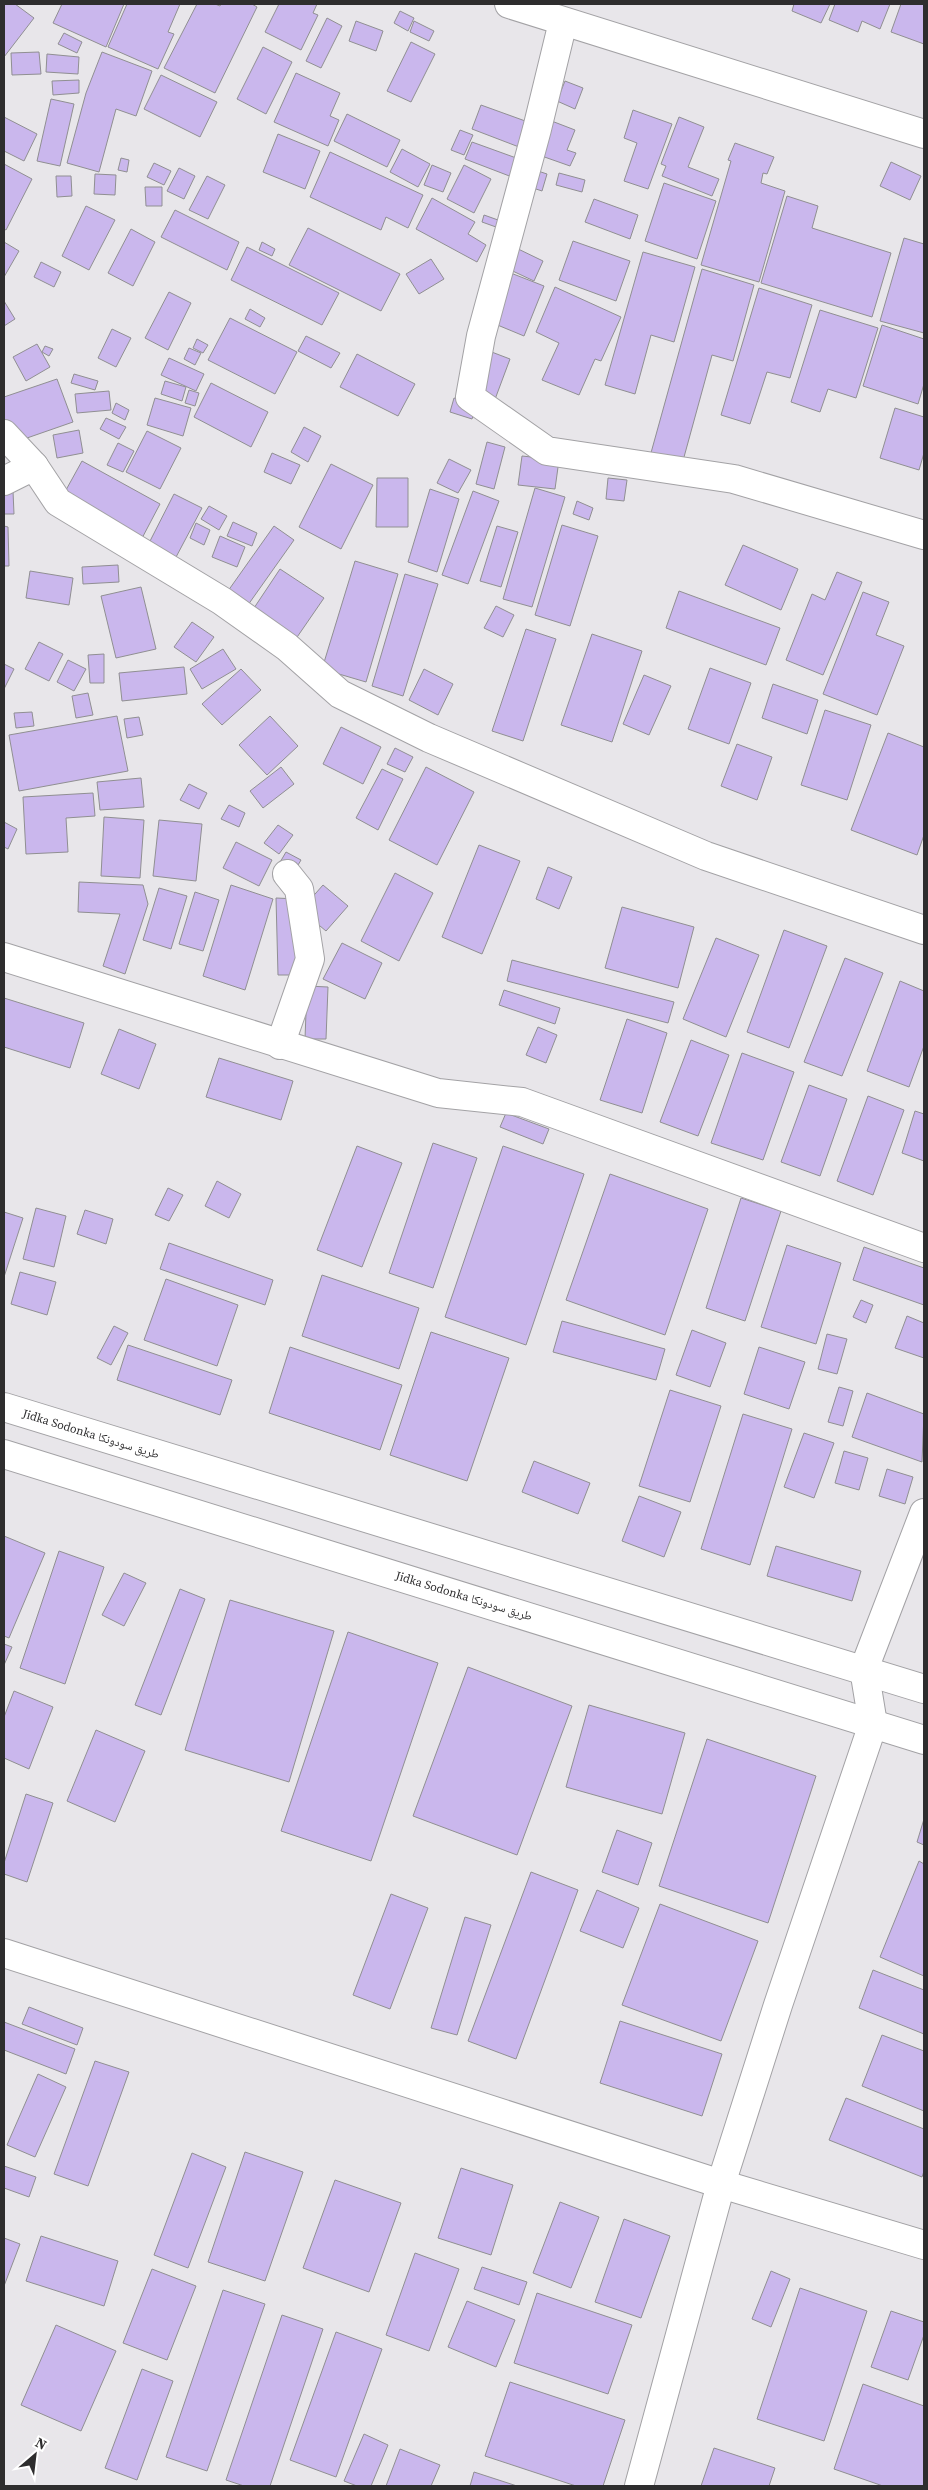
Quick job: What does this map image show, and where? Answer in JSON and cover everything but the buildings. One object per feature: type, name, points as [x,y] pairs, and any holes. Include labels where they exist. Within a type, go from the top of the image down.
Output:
[{"type":"street","points":[[509,4],[924,134]]},
{"type":"street","points":[[563,22],[537,129],[481,336],[470,397],[547,451],[734,479],[924,535]]},
{"type":"street","points":[[4,434],[34,466],[58,502],[222,601],[287,646],[340,694],[429,738],[706,856],[924,930]]},
{"type":"street","points":[[4,481],[34,466]]},
{"type":"street","points":[[280,1045],[310,959],[299,889],[287,874]]},
{"type":"street","points":[[4,957],[438,1093],[522,1102],[924,1248]]},
{"type":"street","name":"Jidka Sodonka طريق سودونكا","points":[[4,1407],[864,1669],[924,1689]]},
{"type":"street","points":[[58,1470],[72,1428]]},
{"type":"street","name":"Jidka Sodonka طريق سودونكا","points":[[4,1454],[924,1740]]},
{"type":"street","points":[[639,2486],[721,2184],[778,2005],[873,1724],[864,1669],[924,1513]]},
{"type":"street","points":[[4,1953],[721,2184],[924,2245]]}]
